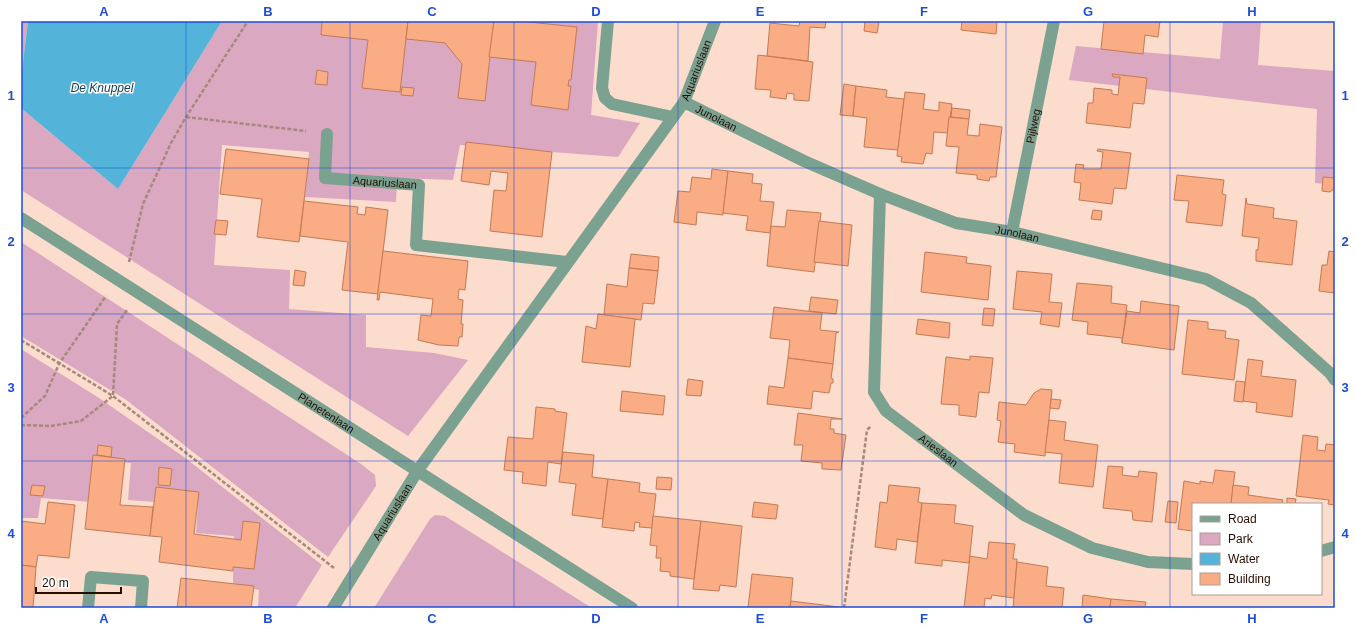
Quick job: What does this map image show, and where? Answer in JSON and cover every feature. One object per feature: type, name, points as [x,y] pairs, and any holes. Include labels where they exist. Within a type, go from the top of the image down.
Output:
[{"type":"street","points":[[608,21],[602,88],[605,98],[612,104],[673,117]]},
{"type":"street","name":"Aquariuslaan","points":[[333,608],[418,470],[684,102],[715,21]]},
{"type":"street","name":"Pijlweg","points":[[1012,232],[1054,21]]},
{"type":"street","name":"Junolaan","points":[[684,102],[804,162],[880,194],[956,223],[1012,232],[1206,279],[1251,303],[1330,373],[1335,380]]},
{"type":"street","name":"Aquariuslaan","points":[[327,134],[325,178],[419,186],[416,245],[567,262]]},
{"type":"street","name":"Arieslaan","points":[[880,194],[874,392],[886,411],[1024,515],[1092,548],[1148,562],[1192,564]]},
{"type":"street","name":"Planetenlaan","points":[[21,218],[632,608]]},
{"type":"street","points":[[1322,550],[1335,547]]},
{"type":"street","points":[[88,608],[91,577],[143,581],[141,608]]},
{"type":"path","points":[[21,418],[45,396],[59,364],[131,259],[143,204],[171,143],[248,21]]},
{"type":"path","points":[[186,117],[221,120],[327,134]]},
{"type":"path","points":[[21,425],[51,426],[81,421],[113,396],[117,324],[138,293]]},
{"type":"path","points":[[21,340],[113,396],[350,581]]},
{"type":"path","points":[[844,608],[867,430],[886,411]]},
{"type":"green space","points":[[21,21],[28,21],[21,80]]},
{"type":"green space","points":[[222,21],[598,21],[591,115],[640,123],[618,157],[460,145],[453,180],[397,178],[396,202],[305,197],[309,152],[222,145],[214,265],[290,270],[289,309],[366,315],[366,347],[434,353],[468,360],[408,436],[21,190],[21,108],[118,189]]},
{"type":"green space","points":[[1223,21],[1261,21],[1258,65],[1335,71],[1335,185],[1315,183],[1317,109],[1069,80],[1076,46],[1220,59]]},
{"type":"green space","points":[[21,242],[361,464],[375,475],[376,486],[328,557],[125,399],[21,336]]},
{"type":"green space","points":[[21,349],[99,398],[184,457],[322,565],[295,608],[258,608],[259,590],[233,583],[234,536],[196,533],[198,505],[128,500],[131,463],[97,460],[92,502],[41,498],[38,518],[21,518]]},
{"type":"green space","points":[[435,515],[445,516],[592,608],[374,608],[430,519]]},
{"type":"water","name":"De Knuppel","points":[[28,21],[222,21],[118,189],[21,108],[21,80]]},
{"type":"building","points":[[322,21],[408,21],[400,92],[362,88],[368,40],[321,35]]},
{"type":"building","points":[[408,21],[494,21],[485,101],[458,98],[462,64],[445,43],[406,39]]},
{"type":"building","points":[[494,21],[519,21],[577,27],[571,80],[569,80],[568,86],[571,86],[568,110],[531,105],[536,62],[489,57]]},
{"type":"building","points":[[800,21],[826,21],[825,28],[810,27],[808,61],[767,56],[770,23],[799,26]]},
{"type":"building","points":[[865,21],[879,22],[877,33],[864,31]]},
{"type":"building","points":[[962,21],[997,21],[996,34],[961,30]]},
{"type":"building","points":[[1104,21],[1160,21],[1158,37],[1145,35],[1143,54],[1101,49]]},
{"type":"building","points":[[758,55],[813,62],[809,101],[794,100],[794,94],[787,93],[786,99],[770,97],[771,90],[755,89]]},
{"type":"building","points":[[317,70],[328,72],[327,85],[315,84]]},
{"type":"building","points":[[1112,74],[1147,78],[1144,104],[1133,103],[1130,128],[1086,123],[1088,103],[1093,103],[1094,88],[1112,90],[1112,94],[1118,95],[1120,77],[1113,77]]},
{"type":"building","points":[[844,84],[856,86],[853,116],[840,115]]},
{"type":"building","points":[[856,86],[887,90],[886,97],[904,99],[898,150],[864,147],[867,118],[853,116]]},
{"type":"building","points":[[402,87],[414,88],[413,96],[401,95]]},
{"type":"building","points":[[905,92],[925,94],[923,109],[939,111],[939,102],[952,104],[948,133],[934,132],[932,154],[926,153],[923,164],[901,162],[902,157],[897,156]]},
{"type":"building","points":[[952,108],[970,110],[969,119],[951,117]]},
{"type":"building","points":[[949,117],[969,119],[967,135],[979,136],[980,124],[1002,127],[996,177],[990,177],[989,181],[977,179],[977,175],[956,173],[959,147],[946,146]]},
{"type":"building","points":[[466,142],[552,152],[542,237],[490,231],[494,190],[506,191],[508,173],[491,171],[489,185],[461,181]]},
{"type":"building","points":[[226,149],[309,159],[299,242],[257,237],[262,199],[220,194]]},
{"type":"building","points":[[1098,149],[1131,153],[1126,189],[1114,188],[1112,204],[1079,200],[1081,183],[1074,182],[1076,164],[1084,165],[1083,169],[1101,169],[1103,152],[1097,151]]},
{"type":"building","points":[[712,169],[728,171],[723,215],[697,212],[696,225],[674,222],[678,191],[690,192],[692,177],[711,179]]},
{"type":"building","points":[[728,171],[753,174],[752,183],[762,184],[760,201],[774,202],[770,233],[746,230],[748,216],[723,213]]},
{"type":"building","points":[[1177,175],[1224,180],[1222,194],[1226,195],[1222,226],[1186,222],[1189,201],[1174,200]]},
{"type":"building","points":[[1323,177],[1335,178],[1335,188],[1330,192],[1322,191]]},
{"type":"building","points":[[1246,198],[1247,204],[1274,208],[1273,218],[1297,221],[1292,265],[1256,261],[1256,250],[1258,250],[1259,238],[1242,236]]},
{"type":"building","points":[[304,201],[358,207],[357,214],[365,215],[366,207],[388,210],[378,294],[342,290],[348,242],[300,236]]},
{"type":"building","points":[[787,210],[821,213],[814,272],[767,266],[771,226],[785,227]]},
{"type":"building","points":[[1093,210],[1102,211],[1101,220],[1091,219]]},
{"type":"building","points":[[216,220],[228,221],[226,235],[214,234]]},
{"type":"building","points":[[819,221],[852,225],[848,266],[814,262]]},
{"type":"building","points":[[383,251],[468,261],[465,290],[459,289],[458,299],[463,300],[461,324],[463,324],[462,337],[459,337],[458,346],[439,345],[418,340],[421,315],[431,316],[433,299],[380,292],[379,300],[377,300]]},
{"type":"building","points":[[1329,251],[1335,252],[1335,293],[1319,291],[1322,265],[1327,265]]},
{"type":"building","points":[[925,252],[967,257],[966,263],[991,266],[988,300],[921,292]]},
{"type":"building","points":[[631,254],[659,257],[658,271],[629,268]]},
{"type":"building","points":[[629,268],[658,271],[654,304],[643,303],[641,320],[604,315],[607,284],[627,287]]},
{"type":"building","points":[[295,270],[306,272],[304,286],[293,285]]},
{"type":"building","points":[[1017,271],[1052,274],[1049,302],[1062,303],[1059,327],[1040,324],[1042,312],[1013,309]]},
{"type":"building","points":[[1077,283],[1112,286],[1111,303],[1127,305],[1122,343],[1122,338],[1087,334],[1088,322],[1072,320]]},
{"type":"building","points":[[811,297],[838,300],[836,314],[809,311]]},
{"type":"building","points":[[1141,301],[1179,306],[1174,350],[1122,343],[1127,311],[1140,313]]},
{"type":"building","points":[[774,307],[822,313],[820,330],[839,332],[836,333],[833,364],[788,358],[790,340],[770,338]]},
{"type":"building","points":[[984,308],[995,309],[993,326],[982,325]]},
{"type":"building","points":[[598,314],[635,319],[630,367],[582,362],[586,326],[596,329]]},
{"type":"building","points":[[918,319],[950,323],[949,338],[916,334]]},
{"type":"building","points":[[1188,320],[1208,322],[1208,329],[1226,331],[1225,338],[1239,340],[1234,380],[1182,374]]},
{"type":"building","points":[[970,356],[993,358],[989,393],[979,392],[976,417],[959,415],[959,405],[941,404],[946,357],[970,360]]},
{"type":"building","points":[[788,358],[833,364],[831,378],[833,379],[833,383],[831,383],[829,393],[813,391],[811,409],[767,404],[769,386],[784,388]]},
{"type":"building","points":[[1248,359],[1263,361],[1261,376],[1296,380],[1292,417],[1256,412],[1257,403],[1243,401]]},
{"type":"building","points":[[688,379],[703,381],[701,396],[686,395]]},
{"type":"building","points":[[1236,381],[1245,382],[1243,402],[1234,401]]},
{"type":"building","points":[[1041,389],[1052,390],[1045,456],[1014,452],[1015,444],[998,442],[1001,421],[997,420],[999,402],[1026,405],[1034,393]]},
{"type":"building","points":[[622,391],[665,396],[663,415],[620,411]]},
{"type":"building","points":[[1051,399],[1061,400],[1059,409],[1050,408]]},
{"type":"building","points":[[536,407],[555,409],[555,411],[567,413],[561,464],[548,462],[546,486],[522,483],[523,472],[504,470],[508,437],[533,439]]},
{"type":"building","points":[[798,413],[842,419],[831,419],[830,429],[834,429],[834,433],[846,435],[841,470],[822,469],[822,463],[801,461],[803,445],[794,445]]},
{"type":"building","points":[[1049,420],[1066,422],[1064,440],[1098,445],[1093,487],[1059,483],[1062,454],[1045,452]]},
{"type":"building","points":[[1303,435],[1318,437],[1317,450],[1325,451],[1326,444],[1335,445],[1335,505],[1328,504],[1329,500],[1296,496]]},
{"type":"building","points":[[98,445],[112,447],[111,457],[97,455]]},
{"type":"building","points":[[563,452],[594,455],[592,477],[608,479],[603,519],[572,515],[576,484],[559,482]]},
{"type":"building","points":[[93,455],[125,459],[120,505],[153,507],[150,536],[85,529]]},
{"type":"building","points":[[1108,466],[1123,467],[1122,475],[1138,477],[1139,471],[1157,473],[1152,522],[1133,520],[1132,511],[1103,508]]},
{"type":"building","points":[[159,467],[172,469],[170,486],[158,485]]},
{"type":"building","points":[[1215,470],[1235,472],[1231,503],[1192,503],[1192,531],[1178,529],[1184,481],[1200,484],[1200,481],[1213,483]]},
{"type":"building","points":[[657,477],[672,478],[671,490],[656,489]]},
{"type":"building","points":[[608,479],[640,483],[639,492],[656,494],[652,528],[639,527],[640,523],[635,522],[634,531],[602,527]]},
{"type":"building","points":[[32,485],[45,486],[43,496],[30,495]]},
{"type":"building","points":[[889,485],[920,488],[918,502],[922,503],[917,542],[897,539],[896,550],[875,547],[880,502],[887,503]]},
{"type":"building","points":[[1233,485],[1249,487],[1248,495],[1283,500],[1282,503],[1231,503]]},
{"type":"building","points":[[156,487],[199,492],[194,534],[241,540],[243,521],[260,523],[254,569],[233,567],[233,571],[159,562],[162,537],[150,536]]},
{"type":"building","points":[[1287,498],[1296,499],[1295,503],[1287,503]]},
{"type":"building","points":[[1168,501],[1178,502],[1176,523],[1165,522]]},
{"type":"building","points":[[48,502],[75,505],[69,558],[38,555],[36,567],[21,565],[21,521],[45,524]]},
{"type":"building","points":[[754,502],[778,505],[776,519],[752,517]]},
{"type":"building","points":[[922,503],[956,505],[954,523],[973,526],[969,563],[942,560],[942,566],[915,563]]},
{"type":"building","points":[[653,516],[701,521],[694,579],[670,576],[670,572],[660,571],[661,558],[656,558],[657,546],[650,545]]},
{"type":"building","points":[[701,521],[742,526],[736,587],[720,585],[719,591],[693,589]]},
{"type":"building","points":[[989,542],[1015,544],[1013,559],[1017,559],[1014,598],[992,595],[991,599],[985,598],[984,608],[964,608],[970,556],[987,559]]},
{"type":"building","points":[[1017,562],[1048,567],[1046,586],[1064,588],[1062,608],[1013,608]]},
{"type":"building","points":[[21,565],[36,567],[33,608],[21,608]]},
{"type":"building","points":[[752,574],[793,578],[790,608],[748,608]]},
{"type":"building","points":[[181,578],[254,586],[251,608],[177,608]]},
{"type":"building","points":[[1083,595],[1111,599],[1110,608],[1082,608]]},
{"type":"building","points":[[1111,599],[1146,602],[1145,608],[1110,608]]},
{"type":"building","points":[[791,601],[839,607],[839,608],[790,608]]}]
